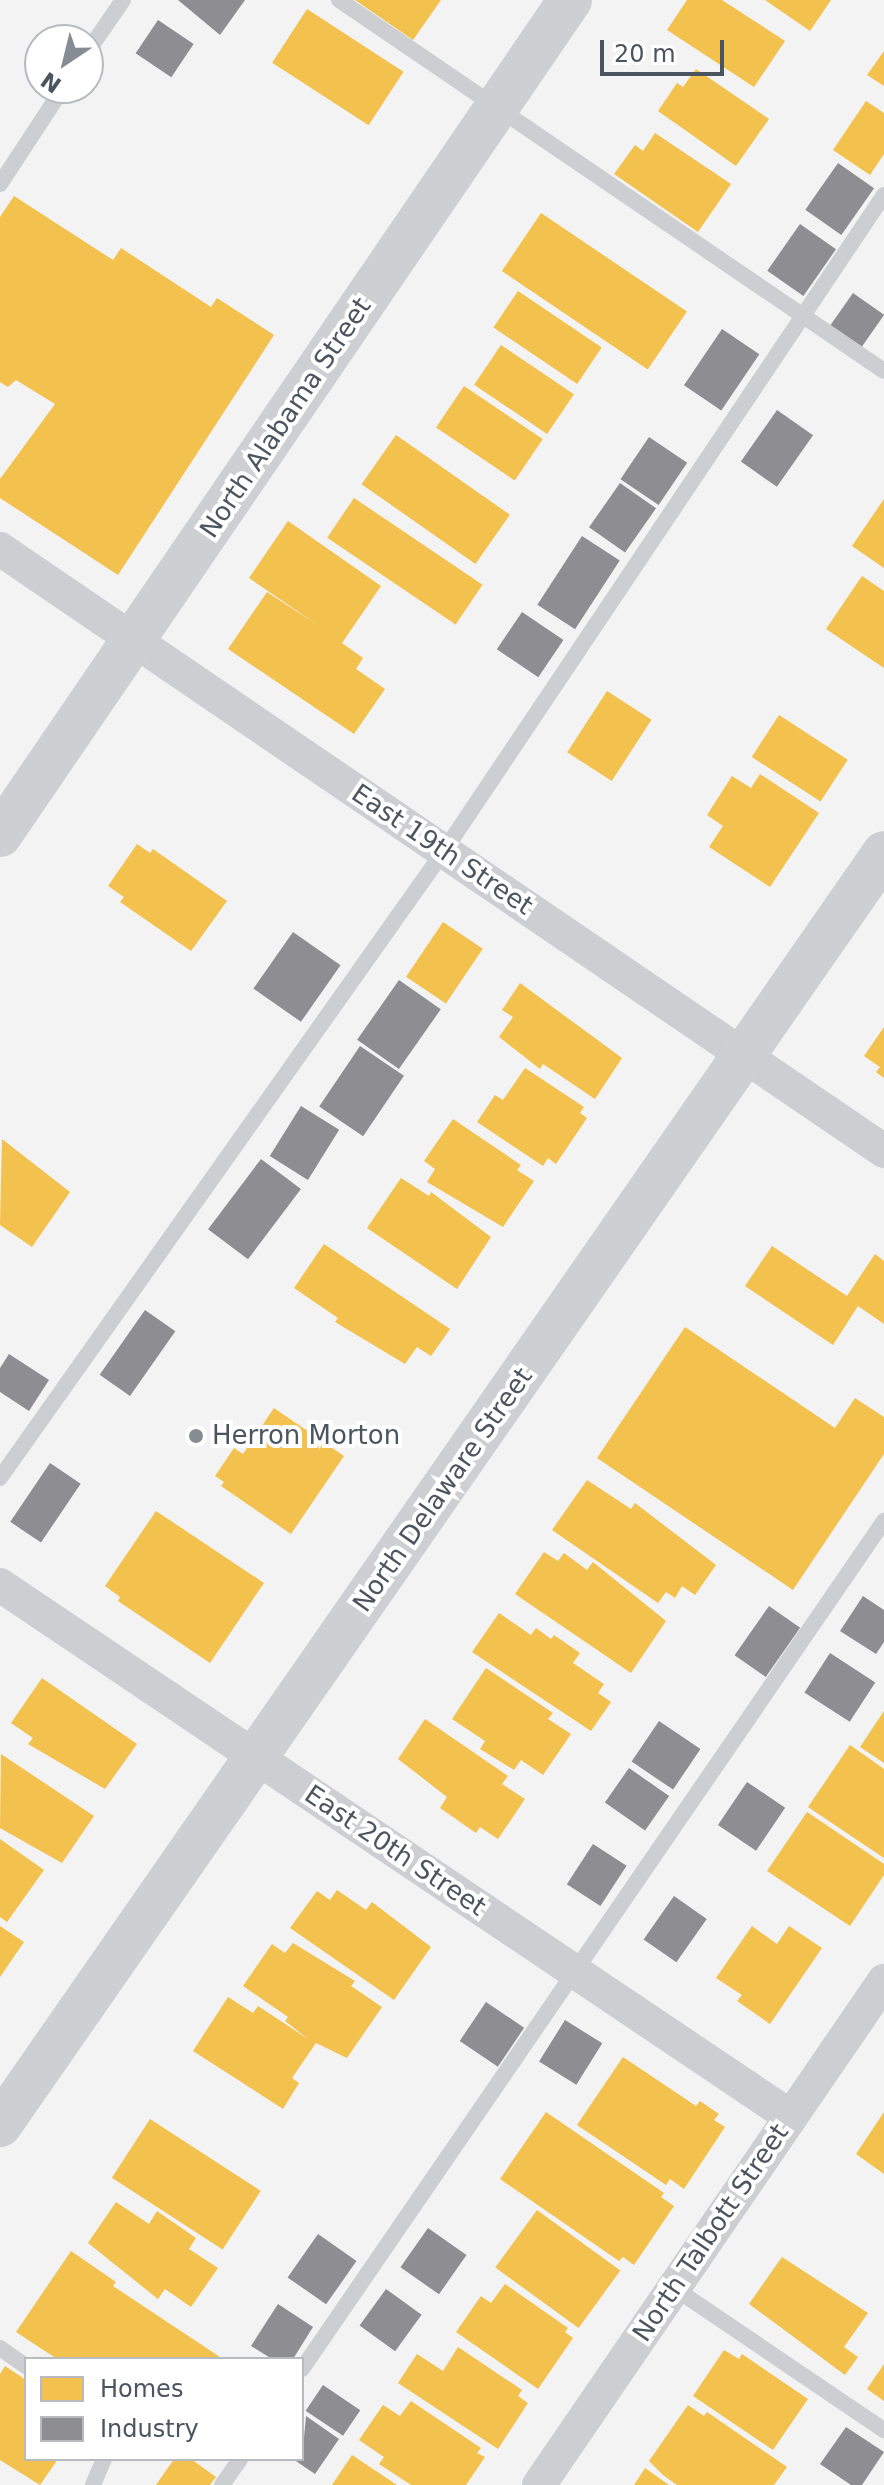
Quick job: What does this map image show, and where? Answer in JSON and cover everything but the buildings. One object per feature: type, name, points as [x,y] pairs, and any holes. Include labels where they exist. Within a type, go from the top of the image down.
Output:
[{"type":"main road","name":"North Alabama Street","points":[[0,835],[136,641],[570,0]]},
{"type":"main road","name":"North Delaware Street","points":[[0,2125],[884,853]]},
{"type":"street","name":"East 19th Street","points":[[0,549],[884,1151]]},
{"type":"street","name":"East 20th Street","points":[[0,1585],[791,2117]]},
{"type":"street","name":"North Talbott Street","points":[[539,2485],[884,1981]]},
{"type":"lane","points":[[104,28],[123,0]]},
{"type":"lane","points":[[339,0],[884,371]]},
{"type":"lane","points":[[0,184],[52,104]]},
{"type":"lane","points":[[0,1478],[444,851],[884,195]]},
{"type":"lane","points":[[304,2366],[884,1521]]},
{"type":"lane","points":[[674,2288],[884,2430]]},
{"type":"lane","points":[[0,2348],[24,2365]]},
{"type":"lane","points":[[93,2485],[103,2461]]},
{"type":"lane","points":[[222,2485],[239,2461]]},
{"type":"place","name":"Herron Morton","points":[[196,1436]]}]
